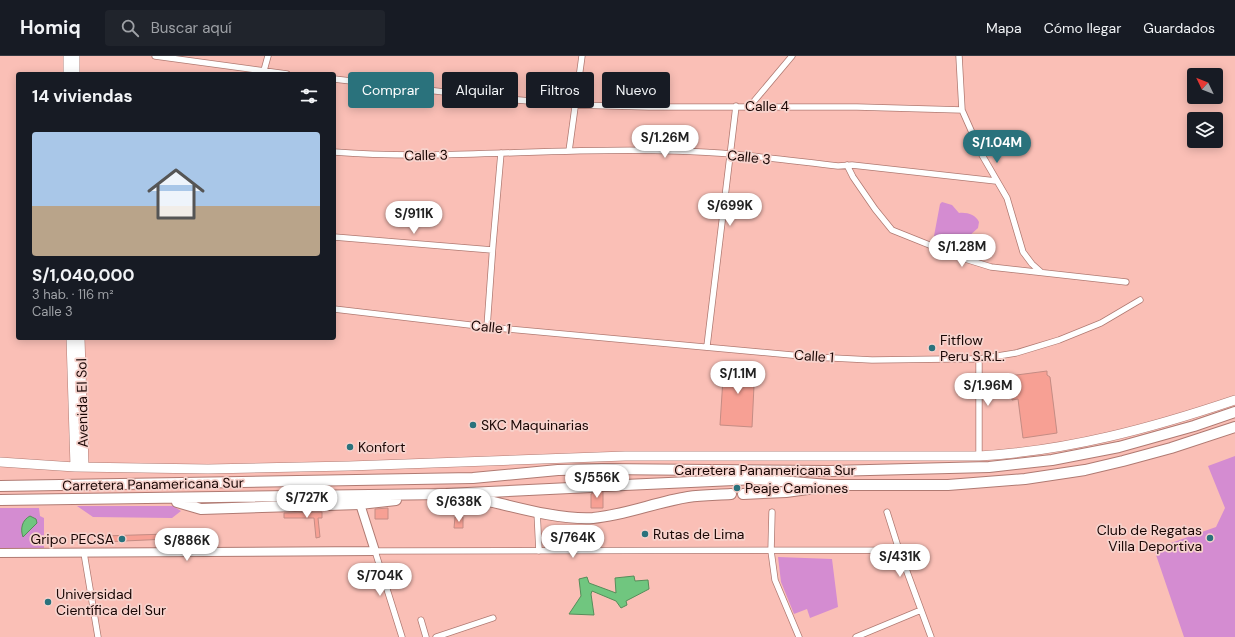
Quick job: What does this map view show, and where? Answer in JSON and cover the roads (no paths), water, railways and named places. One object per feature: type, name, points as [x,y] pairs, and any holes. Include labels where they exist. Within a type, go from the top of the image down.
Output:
[{"type":"highway","name":"Carretera Panamericana Sur","points":[[0,486],[473,478],[558,470],[602,469],[830,471],[989,468],[1052,460],[1120,446],[1186,428],[1235,412]]},
{"type":"highway","name":"Carretera Panamericana Sur","points":[[603,486],[756,479],[829,485],[948,485],[1052,475],[1085,470],[1171,448],[1235,427]]},
{"type":"highway","points":[[0,481],[29,486]]},
{"type":"highway","name":"Carretera Panamericana Sur","points":[[743,494],[786,492],[829,485]]},
{"type":"highway","name":"Carretera Panamericana Sur","points":[[0,500],[459,494],[591,487]]},
{"type":"highway","points":[[165,498],[201,509],[360,504],[446,494]]},
{"type":"highway","name":"Carretera Panamericana Sur","points":[[459,494],[537,511],[574,517],[592,518],[619,515],[688,497],[731,494]]},
{"type":"main road","points":[[68,56],[68,72]]},
{"type":"main road","points":[[75,56],[76,72]]},
{"type":"main road","name":"Avenida El Sol","points":[[71,340],[79,467]]},
{"type":"main road","name":"Avenida El Sol","points":[[79,467],[80,340]]},
{"type":"main road","points":[[0,462],[79,467],[208,468],[349,466],[625,456],[979,456],[1011,454],[1099,439],[1156,426],[1235,400]]},
{"type":"main road","points":[[0,468],[18,464]]},
{"type":"street","points":[[154,56],[258,72]]},
{"type":"street","points":[[264,72],[268,56]]},
{"type":"street","points":[[580,72],[582,56]]},
{"type":"street","points":[[750,106],[792,56]]},
{"type":"street","points":[[959,56],[962,110],[996,181],[1003,189],[1007,198],[1024,252],[1032,264],[1041,272]]},
{"type":"street","name":"Calle 4","points":[[336,79],[526,101]]},
{"type":"street","name":"Calle 4","points":[[594,105],[649,107],[750,106],[962,110]]},
{"type":"street","points":[[707,346],[736,106]]},
{"type":"street","points":[[569,151],[576,108]]},
{"type":"street","name":"Calle 3","points":[[336,152],[380,156],[676,150],[838,166],[847,165],[996,181]]},
{"type":"street","points":[[487,327],[501,153]]},
{"type":"street","points":[[847,165],[875,209],[892,230],[962,258],[991,267],[1126,282]]},
{"type":"street","points":[[336,237],[492,250]]},
{"type":"street","name":"Calle 1","points":[[336,310],[487,327],[707,346],[813,357],[872,360],[979,359],[1016,352],[1059,340],[1101,323],[1140,300]]},
{"type":"street","points":[[979,359],[979,456]]},
{"type":"street","points":[[360,504],[402,637]]},
{"type":"street","points":[[537,511],[539,551]]},
{"type":"street","points":[[772,512],[771,551],[775,580],[799,637]]},
{"type":"street","points":[[887,512],[899,550],[931,637]]},
{"type":"street","points":[[0,553],[899,550]]},
{"type":"street","points":[[84,553],[98,637]]},
{"type":"street","points":[[856,637],[921,610]]},
{"type":"street","points":[[436,637],[494,618]]},
{"type":"street","points":[[420,620],[426,637]]},
{"type":"place","name":"Fitflow Peru S.R.L.","points":[[932,348]]},
{"type":"place","name":"SKC Maquinarias","points":[[473,425]]},
{"type":"place","name":"Konfort","points":[[350,447]]},
{"type":"place","name":"Peaje Camiones","points":[[737,488]]},
{"type":"place","name":"Rutas de Lima","points":[[645,534]]},
{"type":"place","name":"Club de Regatas Villa Deportiva","points":[[1210,538]]},
{"type":"place","name":"Gripo PECSA","points":[[122,539]]},
{"type":"place","name":"Universidad Científica del Sur","points":[[48,602]]}]
